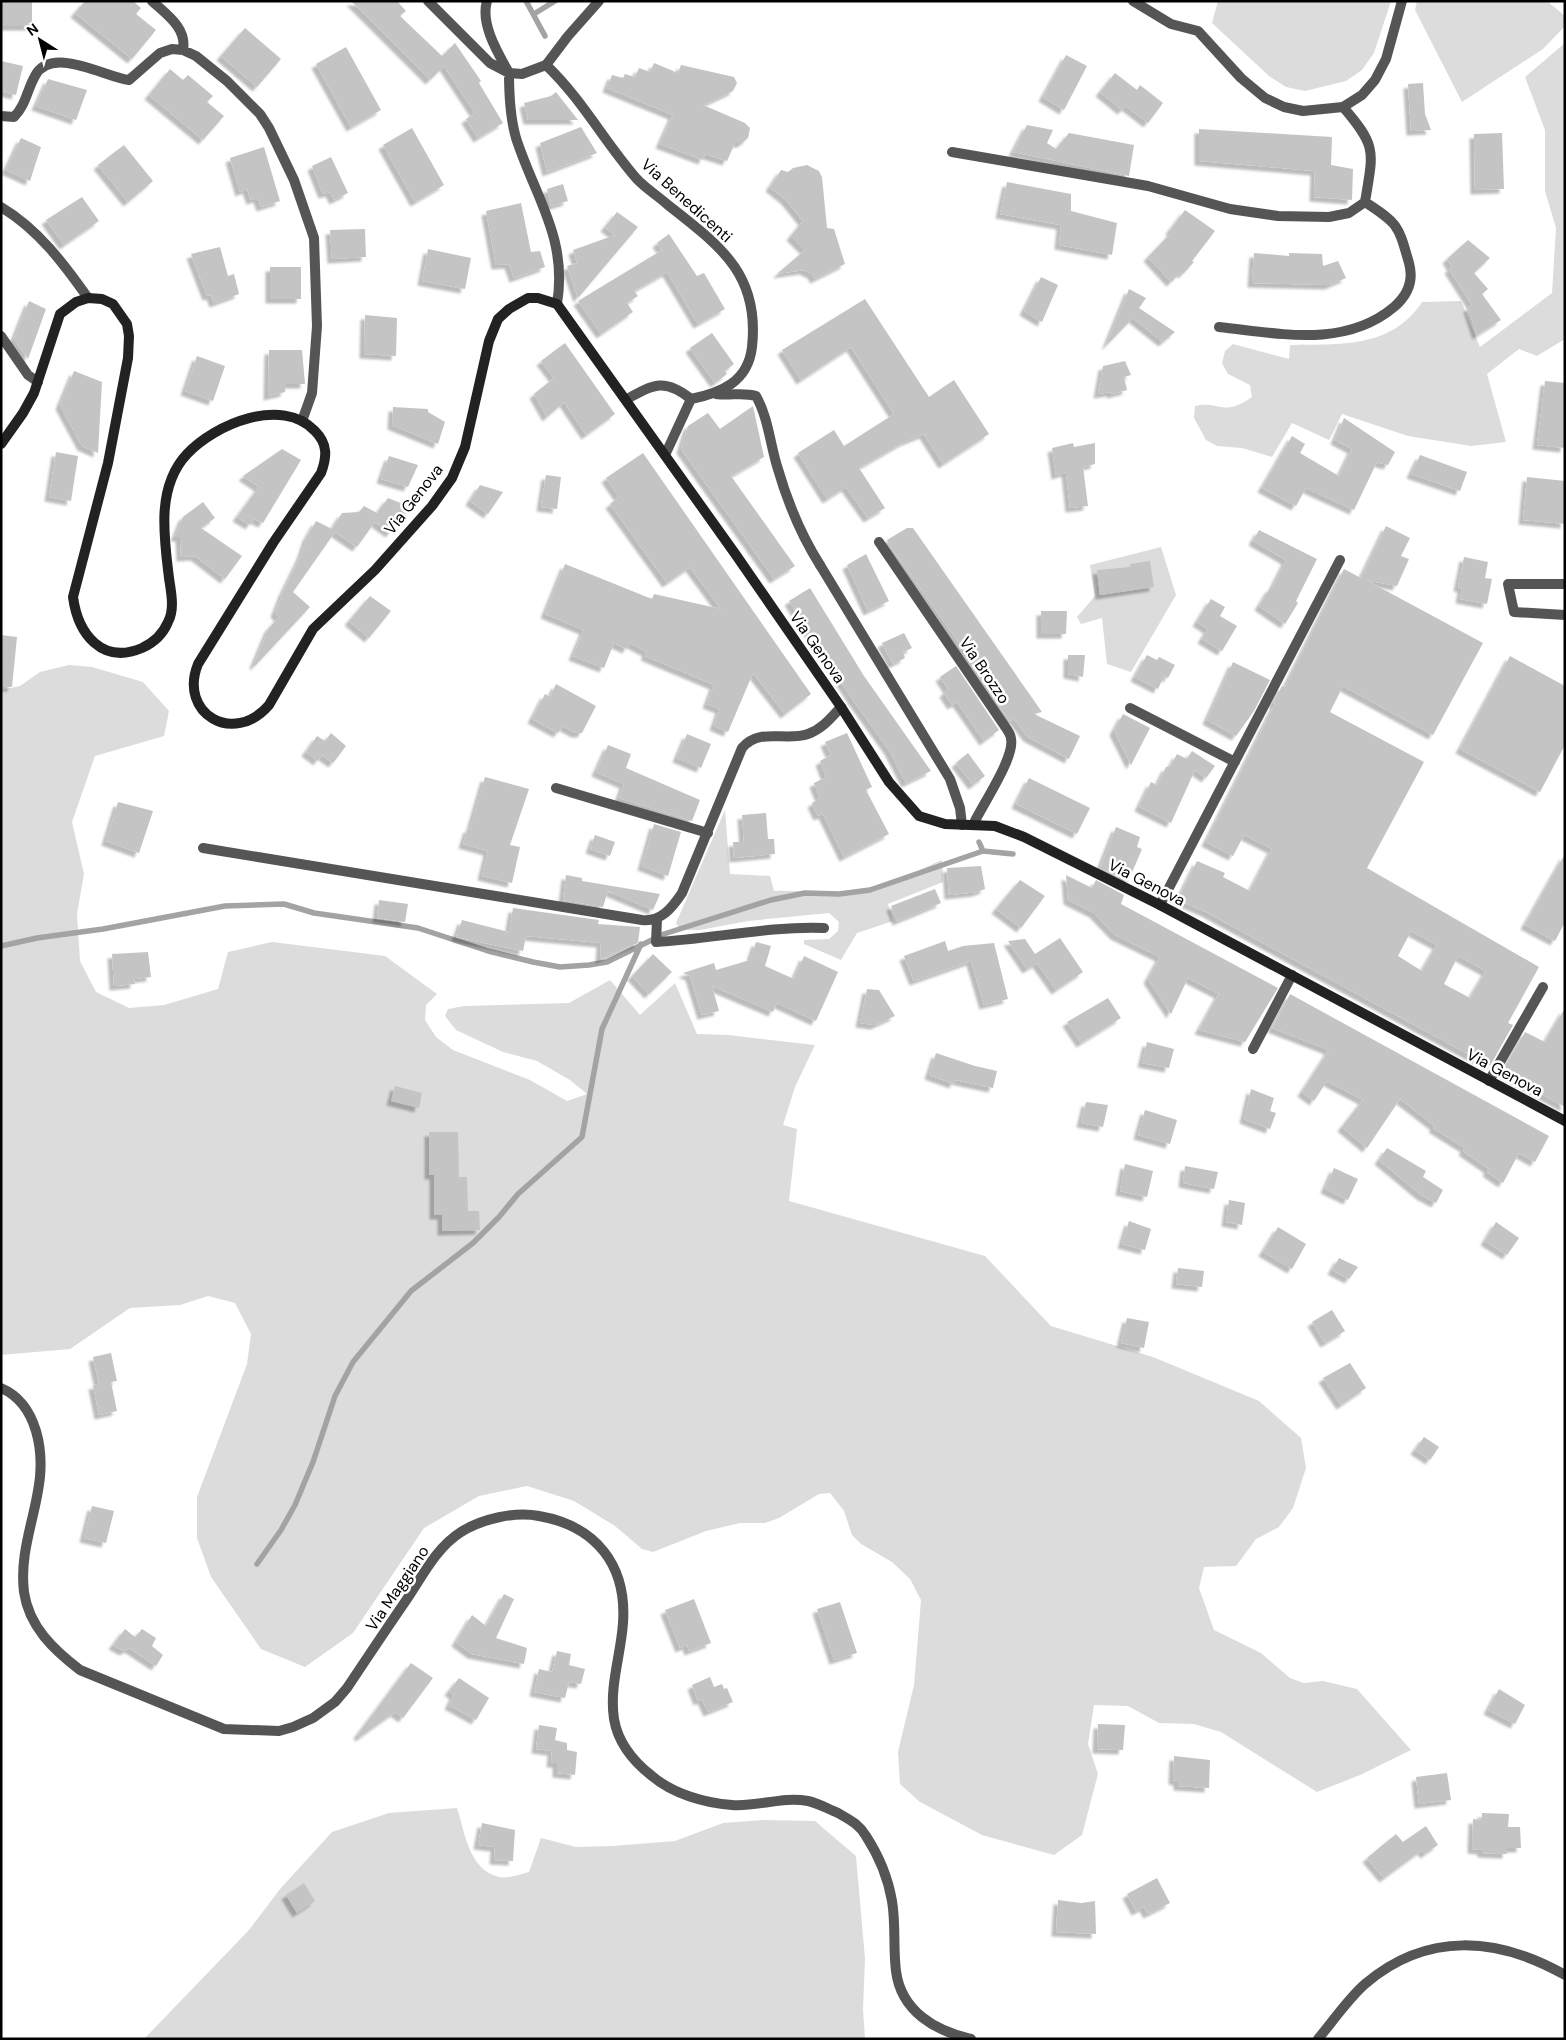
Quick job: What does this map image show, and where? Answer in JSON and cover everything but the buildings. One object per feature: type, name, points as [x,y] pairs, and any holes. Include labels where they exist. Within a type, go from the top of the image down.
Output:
[{"type":"main road","name":"Via Genova","points":[[88,298],[102,298],[118,309],[127,324],[130,336],[128,358],[108,462],[73,597],[77,619],[82,628],[95,643],[104,649],[111,652],[140,649],[157,639],[168,623],[172,599],[164,542],[164,510],[175,473],[187,454],[207,438],[248,419],[270,414],[291,416],[302,421],[320,435],[326,449],[326,460],[321,473],[273,543],[198,664],[192,677],[192,690],[196,701],[204,712],[212,718],[235,726],[250,721],[265,710],[313,629],[323,617],[375,570],[432,506],[452,478],[465,447],[489,341],[498,319],[508,309],[528,298],[548,300],[557,304],[666,453],[841,707],[888,782],[918,816],[933,821],[962,825],[974,823],[995,826],[1024,836],[1160,905],[1565,1121]]},
{"type":"main road","points":[[1,444],[23,413],[38,382],[60,314],[76,302],[88,298]]},
{"type":"street","points":[[152,1],[181,30],[185,39],[183,50]]},
{"type":"street","points":[[428,1],[490,63],[509,73],[522,74],[546,65],[568,36],[599,1]]},
{"type":"street","points":[[487,1],[488,25],[498,53],[509,73],[509,98],[516,136],[554,232],[560,269],[557,304]]},
{"type":"street","points":[[1133,1],[1171,24],[1198,31],[1241,78],[1265,98],[1284,107],[1303,111],[1343,107],[1362,95],[1375,80],[1386,59],[1402,1]]},
{"type":"street","points":[[1,116],[14,117],[20,112],[35,76],[49,63],[66,62],[129,80],[160,53],[172,49],[183,50],[196,56],[227,82],[260,114],[294,180],[308,219],[316,256],[317,326],[312,392],[302,421]]},
{"type":"street","name":"Via Benedicenti","points":[[546,65],[566,84],[637,180],[709,237],[725,254],[743,281],[751,300],[753,313],[752,351],[743,372],[734,383],[716,394],[691,399]]},
{"type":"street","points":[[952,152],[1148,186],[1230,209],[1278,216],[1329,217],[1349,213],[1365,202],[1373,158],[1362,128],[1343,107]]},
{"type":"street","points":[[1219,327],[1320,336],[1346,332],[1385,314],[1396,305],[1405,294],[1412,278],[1400,233],[1392,219],[1365,202]]},
{"type":"street","points":[[1,207],[38,236],[66,267],[88,298]]},
{"type":"street","points":[[1,336],[28,376],[38,382]]},
{"type":"street","points":[[627,399],[644,389],[662,384],[673,386],[691,399],[666,453]]},
{"type":"street","points":[[716,394],[746,393],[756,396],[763,408],[777,468],[804,539],[950,779],[960,808],[962,825]]},
{"type":"street","name":"Via Brozzo","points":[[879,542],[1006,728],[1012,740],[1008,761],[974,823]]},
{"type":"street","points":[[1160,905],[1340,560]]},
{"type":"street","points":[[1565,584],[1508,584],[1514,612],[1565,615]]},
{"type":"street","points":[[203,848],[642,920],[658,919],[673,906],[682,893],[742,748],[747,742],[758,737],[809,734],[826,724],[841,707]]},
{"type":"street","points":[[1130,708],[1235,762]]},
{"type":"street","points":[[556,788],[708,833]]},
{"type":"street","points":[[658,919],[657,936],[703,940],[771,929],[824,928]]},
{"type":"street","points":[[1253,1049],[1292,975]]},
{"type":"street","points":[[1489,1081],[1543,987]]},
{"type":"street","name":"Via Maggiano","points":[[1,1388],[21,1401],[33,1419],[42,1454],[42,1478],[23,1572],[28,1606],[39,1631],[60,1655],[80,1670],[224,1729],[279,1731],[313,1718],[335,1702],[347,1688],[439,1552],[460,1532],[506,1516],[530,1514],[554,1518],[575,1527],[589,1537],[608,1556],[615,1569],[622,1593],[623,1621],[613,1702],[614,1721],[628,1752],[640,1766],[661,1783],[699,1800],[734,1806],[806,1800],[855,1822],[880,1857],[892,1902],[896,1972],[904,1995],[917,2013],[936,2028],[970,2039]]},
{"type":"street","points":[[1318,2039],[1364,1985],[1390,1965],[1426,1949],[1456,1944],[1496,1947],[1540,1961],[1565,1975]]},
{"type":"shaded area","points":[[1218,1],[1391,1],[1374,53],[1362,70],[1346,81],[1305,91],[1286,87],[1269,76],[1212,23]]},
{"type":"shaded area","points":[[1417,1],[1547,1],[1565,16],[1565,26],[1543,49],[1462,102],[1415,10]]},
{"type":"shaded area","points":[[1565,43],[1565,339],[1537,356],[1519,349],[1487,374],[1506,442],[1471,446],[1408,436],[1342,414],[1329,440],[1292,423],[1272,457],[1242,448],[1217,446],[1206,440],[1194,418],[1195,406],[1234,406],[1252,397],[1250,385],[1228,374],[1222,363],[1225,351],[1233,344],[1289,359],[1290,345],[1363,341],[1380,336],[1395,328],[1409,317],[1422,302],[1461,301],[1480,347],[1552,293],[1556,228],[1545,191],[1545,130],[1525,77]]},
{"type":"shaded area","points":[[1161,547],[1176,595],[1131,672],[1107,664],[1102,618],[1081,624],[1077,617],[1095,596],[1090,565]]},
{"type":"shaded area","points":[[69,665],[92,667],[143,682],[169,711],[164,736],[95,756],[72,822],[84,874],[77,914],[80,961],[96,992],[129,1008],[164,1005],[218,989],[228,952],[272,942],[385,956],[437,994],[426,1005],[425,1020],[436,1037],[453,1050],[530,1080],[567,1101],[587,1094],[570,1080],[537,1061],[503,1052],[456,1030],[445,1016],[448,1009],[464,1006],[569,1003],[610,980],[640,1015],[675,983],[697,1034],[728,1035],[815,1045],[795,1087],[783,1125],[797,1129],[789,1201],[985,1256],[1051,1326],[1153,1357],[1259,1401],[1301,1438],[1306,1468],[1293,1508],[1279,1527],[1256,1539],[1236,1566],[1204,1567],[1199,1588],[1214,1630],[1261,1653],[1290,1678],[1304,1683],[1323,1681],[1357,1689],[1411,1750],[1360,1775],[1317,1792],[1221,1732],[1194,1724],[1159,1723],[1128,1706],[1094,1705],[1088,1744],[1098,1774],[1082,1835],[1054,1855],[982,1835],[920,1802],[900,1784],[898,1752],[914,1685],[921,1600],[910,1579],[892,1562],[861,1544],[852,1535],[844,1511],[830,1493],[819,1494],[779,1518],[765,1523],[740,1523],[706,1531],[653,1552],[642,1549],[615,1526],[574,1501],[527,1486],[479,1496],[424,1528],[353,1633],[305,1667],[261,1649],[211,1577],[197,1538],[197,1497],[247,1364],[251,1334],[235,1303],[208,1296],[180,1305],[130,1308],[70,1349],[1,1355],[1,690],[20,686],[40,672]]},
{"type":"shaded area","points":[[725,810],[730,874],[770,876],[774,891],[832,892],[865,889],[892,881],[942,860],[943,882],[888,904],[893,921],[857,933],[841,960],[804,944],[804,940],[829,939],[838,931],[839,922],[829,913],[748,921],[700,930],[680,930],[676,923]]},
{"type":"shaded area","points":[[457,1808],[466,1839],[475,1859],[489,1873],[499,1877],[529,1872],[541,1838],[576,1847],[613,1846],[675,1841],[723,1823],[763,1820],[815,1821],[856,1856],[865,1959],[863,2009],[865,2039],[144,2039],[249,1930],[280,1889],[332,1832],[389,1813]]},
{"type":"waterway","points":[[526,1],[545,36]]},
{"type":"waterway","points":[[534,14],[555,1]]},
{"type":"waterway","points":[[979,842],[983,851]]},
{"type":"waterway","points":[[1,946],[37,938],[103,929],[225,906],[284,904],[314,913],[418,928],[488,951],[533,962],[560,967],[589,965],[607,962],[664,934],[771,900],[805,893],[839,894],[870,890],[983,851],[1013,854]]},
{"type":"waterway","points":[[257,1564],[281,1530],[295,1505],[313,1462],[335,1396],[353,1362],[411,1291],[473,1243],[499,1217],[518,1194],[582,1137],[602,1029],[641,944]]}]
